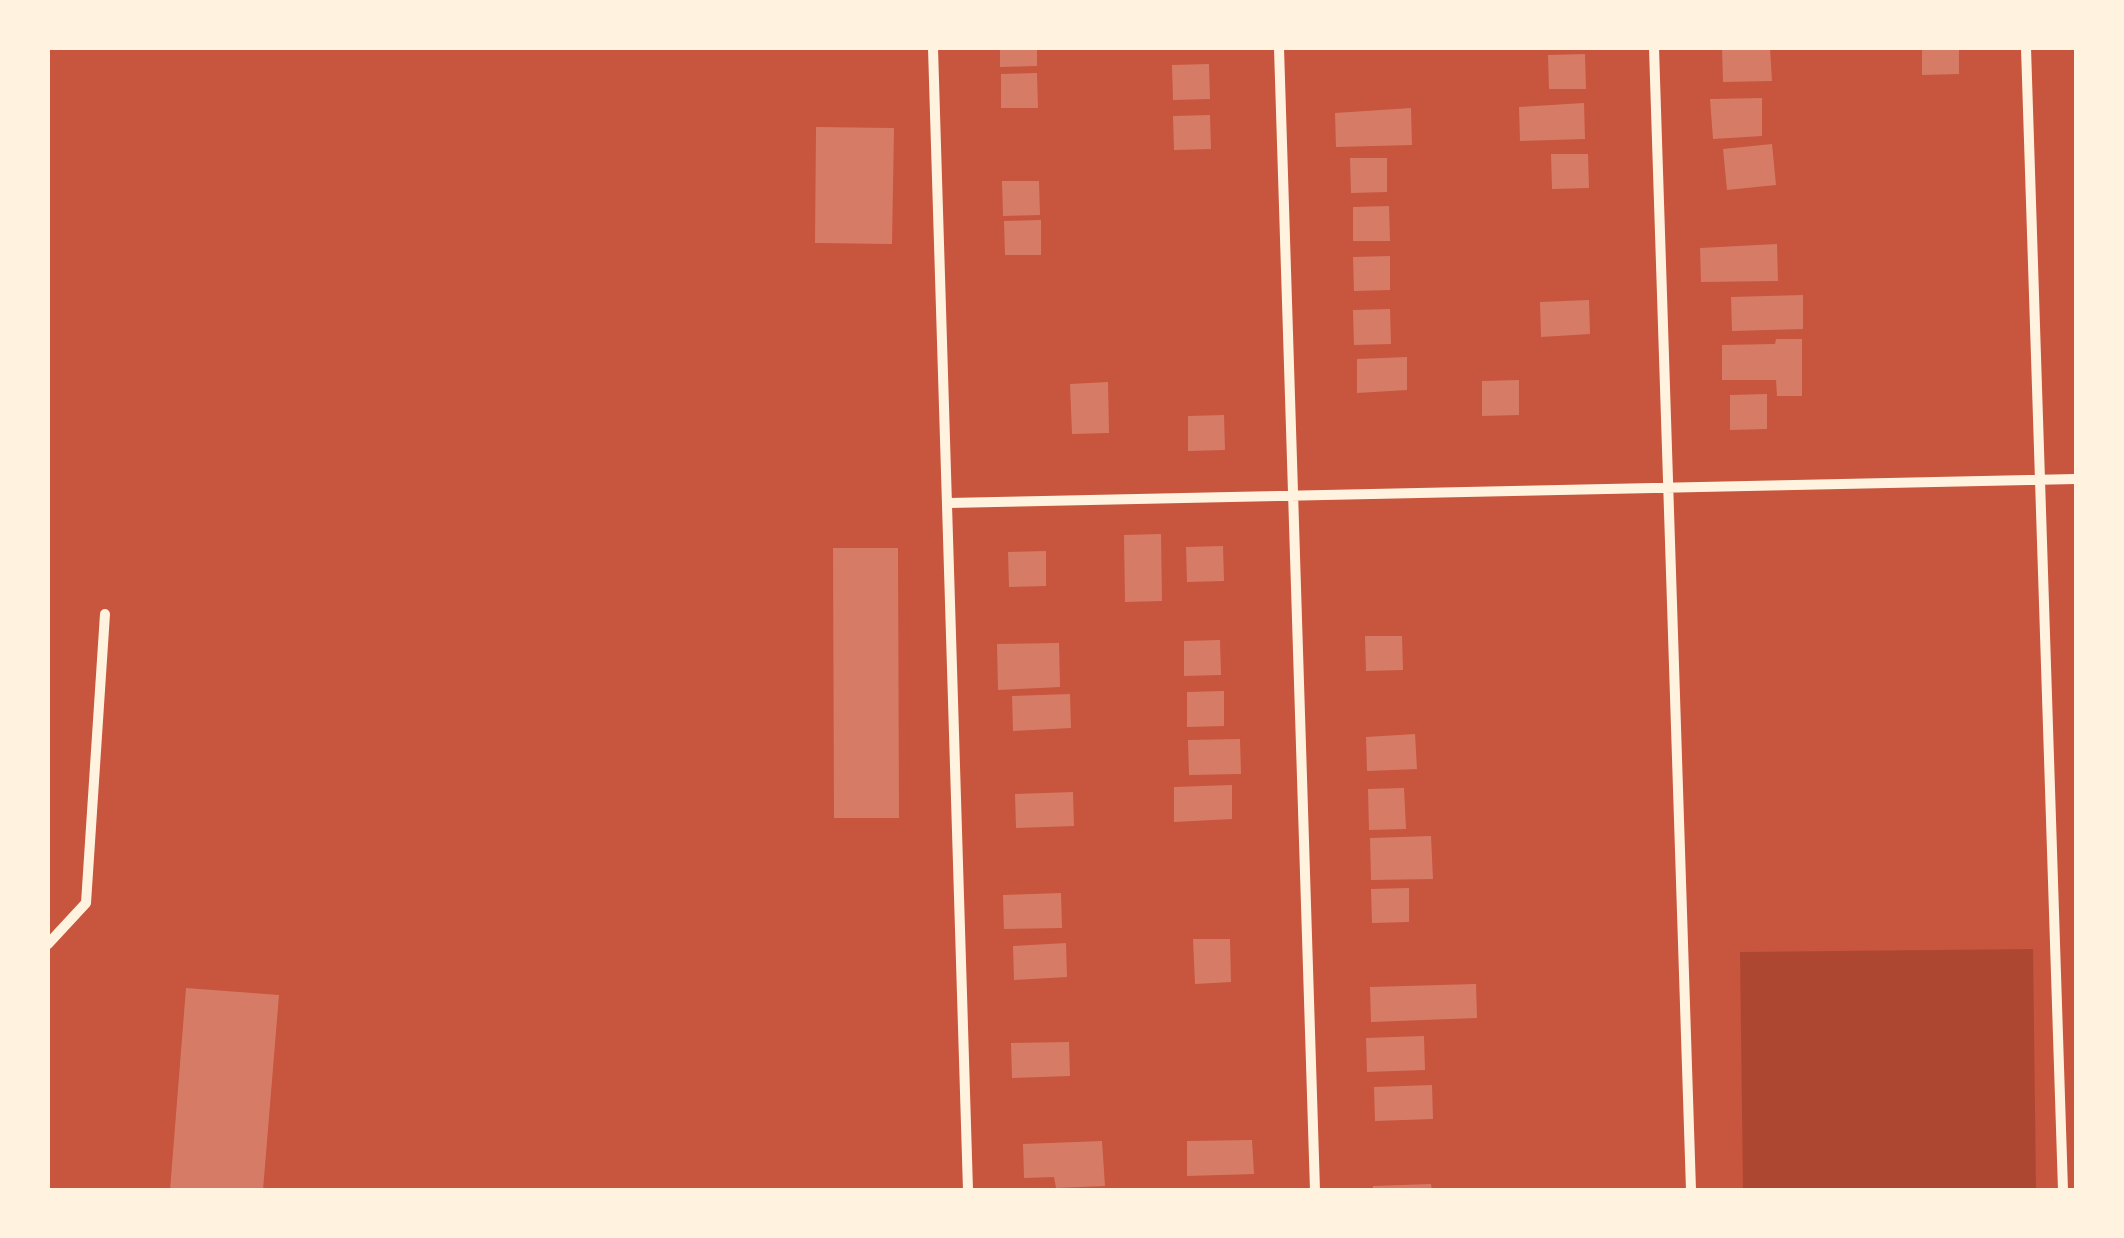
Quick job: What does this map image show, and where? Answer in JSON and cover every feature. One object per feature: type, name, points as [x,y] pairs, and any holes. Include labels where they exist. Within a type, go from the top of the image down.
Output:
[{"type":"street","points":[[933,48],[950,503],[968,1190]]},
{"type":"street","points":[[1278,48],[1315,1190]]},
{"type":"street","points":[[1654,48],[1691,1190]]},
{"type":"street","points":[[2026,48],[2063,1190]]},
{"type":"street","points":[[950,503],[2076,479]]},
{"type":"street","points":[[48,944],[86,903],[105,614]]},
{"type":"shaded area","points":[[2033,949],[2036,1190],[1743,1190],[1740,952]]},
{"type":"building","points":[[1000,48],[1037,48],[1037,66],[1000,67]]},
{"type":"building","points":[[1722,48],[1770,48],[1772,81],[1723,82]]},
{"type":"building","points":[[1922,48],[1959,48],[1959,74],[1922,75]]},
{"type":"building","points":[[1585,54],[1586,89],[1549,89],[1548,55]]},
{"type":"building","points":[[1209,64],[1210,99],[1173,100],[1172,65]]},
{"type":"building","points":[[1037,73],[1038,108],[1001,108],[1001,74]]},
{"type":"building","points":[[1762,98],[1762,136],[1713,139],[1710,99]]},
{"type":"building","points":[[1584,103],[1585,139],[1520,141],[1519,107]]},
{"type":"building","points":[[1411,108],[1412,145],[1336,147],[1335,113]]},
{"type":"building","points":[[1210,115],[1211,149],[1174,150],[1173,116]]},
{"type":"building","points":[[816,127],[894,128],[892,244],[815,243]]},
{"type":"building","points":[[1772,144],[1776,185],[1727,190],[1723,149]]},
{"type":"building","points":[[1551,154],[1588,154],[1589,188],[1552,189]]},
{"type":"building","points":[[1350,158],[1387,158],[1387,192],[1351,193]]},
{"type":"building","points":[[1002,181],[1039,181],[1040,215],[1003,216]]},
{"type":"building","points":[[1389,206],[1390,241],[1353,241],[1353,207]]},
{"type":"building","points":[[1041,220],[1041,255],[1005,255],[1004,221]]},
{"type":"building","points":[[1777,244],[1778,281],[1701,282],[1700,248]]},
{"type":"building","points":[[1390,256],[1390,290],[1354,291],[1353,257]]},
{"type":"building","points":[[1803,295],[1803,329],[1732,331],[1731,297]]},
{"type":"building","points":[[1589,300],[1590,334],[1541,337],[1540,302]]},
{"type":"building","points":[[1390,309],[1391,344],[1354,345],[1353,310]]},
{"type":"building","points":[[1776,339],[1802,339],[1802,396],[1777,396],[1776,380],[1722,380],[1722,345],[1775,344]]},
{"type":"building","points":[[1407,357],[1407,390],[1357,393],[1357,359]]},
{"type":"building","points":[[1519,380],[1519,415],[1482,416],[1482,381]]},
{"type":"building","points":[[1108,382],[1109,433],[1072,434],[1070,384]]},
{"type":"building","points":[[1767,394],[1767,429],[1730,430],[1730,395]]},
{"type":"building","points":[[1224,415],[1225,450],[1188,451],[1188,416]]},
{"type":"building","points":[[1161,534],[1162,601],[1125,602],[1124,535]]},
{"type":"building","points":[[1223,546],[1224,581],[1187,582],[1186,547]]},
{"type":"building","points":[[833,548],[898,548],[899,818],[834,818]]},
{"type":"building","points":[[1046,551],[1046,586],[1009,587],[1008,552]]},
{"type":"building","points":[[1365,636],[1402,636],[1403,670],[1366,671]]},
{"type":"building","points":[[1220,640],[1221,675],[1184,676],[1184,641]]},
{"type":"building","points":[[1059,643],[1060,687],[998,690],[997,644]]},
{"type":"building","points":[[1224,691],[1224,726],[1187,727],[1187,692]]},
{"type":"building","points":[[1070,694],[1071,728],[1013,731],[1012,696]]},
{"type":"building","points":[[1415,734],[1417,769],[1367,771],[1366,737]]},
{"type":"building","points":[[1240,739],[1241,774],[1189,775],[1188,740]]},
{"type":"building","points":[[1232,785],[1232,819],[1174,822],[1174,787]]},
{"type":"building","points":[[1404,788],[1406,829],[1369,830],[1368,789]]},
{"type":"building","points":[[1073,792],[1074,826],[1016,828],[1015,794]]},
{"type":"building","points":[[1431,836],[1433,879],[1371,880],[1370,838]]},
{"type":"building","points":[[1409,888],[1409,922],[1372,923],[1371,889]]},
{"type":"building","points":[[1061,893],[1062,928],[1004,929],[1003,895]]},
{"type":"building","points":[[1193,939],[1230,939],[1231,982],[1195,984]]},
{"type":"building","points":[[1066,943],[1067,977],[1014,980],[1013,946]]},
{"type":"building","points":[[1476,984],[1477,1018],[1371,1022],[1370,987]]},
{"type":"building","points":[[186,988],[279,995],[263,1190],[170,1190]]},
{"type":"building","points":[[1424,1036],[1425,1070],[1367,1072],[1366,1038]]},
{"type":"building","points":[[1069,1042],[1070,1076],[1012,1078],[1011,1043]]},
{"type":"building","points":[[1432,1085],[1433,1119],[1375,1121],[1374,1087]]},
{"type":"building","points":[[1252,1140],[1254,1174],[1187,1176],[1187,1141]]},
{"type":"building","points":[[1102,1141],[1105,1186],[1056,1188],[1054,1177],[1024,1178],[1023,1144]]},
{"type":"building","points":[[1431,1184],[1432,1190],[1373,1190],[1373,1186]]}]
